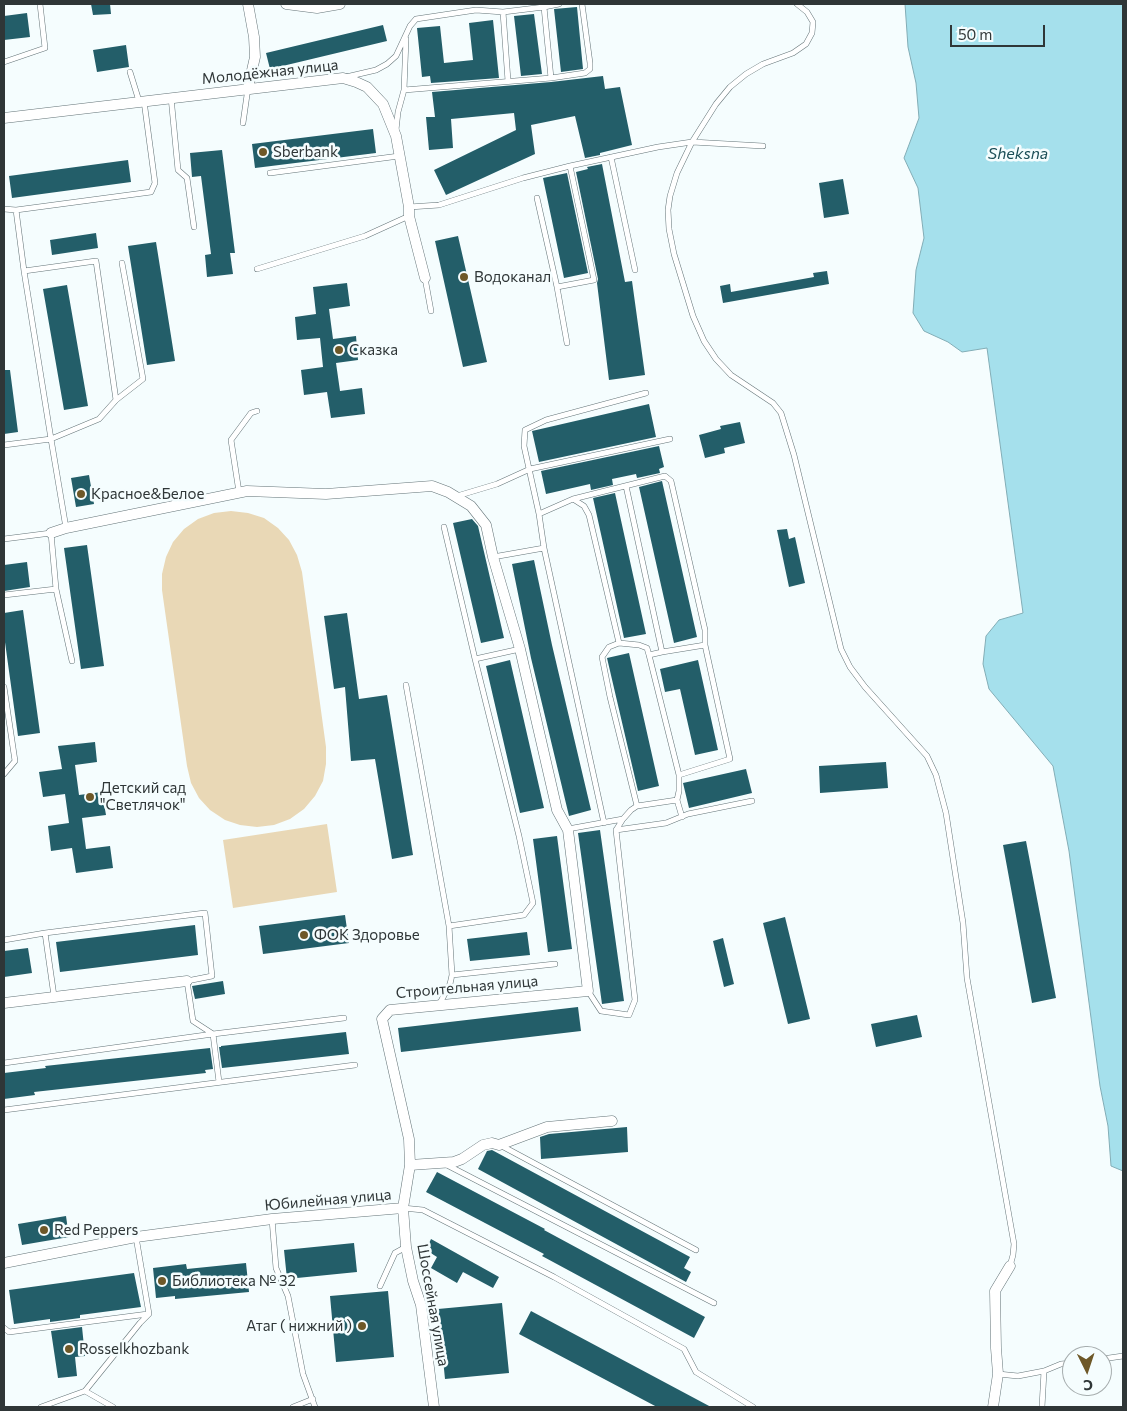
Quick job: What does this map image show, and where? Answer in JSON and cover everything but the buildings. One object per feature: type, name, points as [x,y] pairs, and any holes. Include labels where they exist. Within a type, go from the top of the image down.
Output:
[{"type":"street","points":[[248,4],[254,37],[255,57],[248,88]]},
{"type":"street","points":[[286,4],[316,8],[340,4]]},
{"type":"street","name":"Молодёжная улица","points":[[4,118],[343,78],[367,87],[383,104],[396,136],[409,212],[425,278]]},
{"type":"street","points":[[51,533],[66,528],[247,491],[326,494],[432,486],[457,496],[471,506],[486,525],[493,557],[520,649],[556,810],[568,830],[588,991]]},
{"type":"street","points":[[4,1003],[187,981]]},
{"type":"street","name":"Строительная улица","points":[[410,1165],[409,1139],[382,1019],[390,1010],[588,991]]},
{"type":"street","points":[[410,1165],[462,1160],[483,1145],[492,1143],[499,1145],[547,1127],[612,1122]]},
{"type":"street","name":"Юбилейная улица","points":[[4,1263],[136,1237],[272,1219],[403,1208],[410,1165]]},
{"type":"street","name":"Шоссейная улица","points":[[403,1208],[406,1247],[413,1281],[421,1304],[434,1407]]},
{"type":"street","points":[[993,1407],[998,1374],[995,1291],[1010,1266]]},
{"type":"lane","points":[[4,62],[44,48],[40,4]]},
{"type":"lane","points":[[343,78],[376,70],[387,64],[396,56],[410,26],[416,19],[476,10],[503,12],[559,4]]},
{"type":"lane","points":[[404,90],[551,78],[585,73],[590,69],[590,63],[582,4]]},
{"type":"lane","points":[[797,4],[807,12],[813,22],[812,33],[806,44],[793,53],[763,64],[746,74],[730,87],[716,104],[692,142],[675,180],[668,210],[669,229],[674,254],[693,316],[704,341],[716,359],[731,375],[773,403],[781,413],[794,455],[841,649],[850,667],[866,687],[927,756],[936,775],[946,813],[963,923],[967,978],[1014,1244],[1014,1255],[1010,1266]]},
{"type":"lane","points":[[544,7],[551,78]]},
{"type":"lane","points":[[503,12],[508,81]]},
{"type":"lane","points":[[396,136],[398,112],[404,90],[406,36]]},
{"type":"lane","points":[[4,209],[16,210],[151,192],[156,184],[141,101],[130,72]]},
{"type":"lane","points":[[243,123],[248,88]]},
{"type":"lane","points":[[171,97],[178,170],[186,178],[194,227]]},
{"type":"lane","points":[[257,269],[365,236],[409,212],[439,205],[523,178],[570,166],[692,142],[762,146]]},
{"type":"lane","points":[[270,173],[400,156]]},
{"type":"lane","points":[[611,157],[634,270]]},
{"type":"lane","points":[[557,288],[594,280],[570,166]]},
{"type":"lane","points":[[537,198],[567,343]]},
{"type":"lane","points":[[16,210],[24,271],[66,528]]},
{"type":"lane","points":[[24,271],[96,261],[116,400]]},
{"type":"lane","points":[[4,445],[51,440],[99,419],[116,400],[143,379],[122,262]]},
{"type":"lane","points":[[425,278],[431,311]]},
{"type":"lane","points":[[604,823],[544,548],[539,514],[524,446],[525,430],[546,420],[646,394]]},
{"type":"lane","points":[[240,493],[231,440],[251,413],[257,411]]},
{"type":"lane","points":[[457,496],[497,484],[530,469],[670,439]]},
{"type":"lane","points":[[539,514],[574,499],[665,476],[671,481],[705,630],[705,645],[730,759],[679,775]]},
{"type":"lane","points":[[626,486],[662,652]]},
{"type":"lane","points":[[574,499],[584,506],[589,515],[619,643]]},
{"type":"lane","points":[[444,527],[519,836],[533,903],[524,915],[449,926]]},
{"type":"lane","points":[[4,539],[51,533],[56,589],[72,661]]},
{"type":"lane","points":[[493,557],[544,548]]},
{"type":"lane","points":[[4,596],[56,589]]},
{"type":"lane","points":[[637,806],[602,657],[609,648],[619,643],[639,645],[647,648],[679,775],[677,800],[682,817]]},
{"type":"lane","points":[[649,656],[705,645]]},
{"type":"lane","points":[[476,658],[520,649]]},
{"type":"lane","points":[[406,685],[449,926],[452,974],[450,984],[438,1005]]},
{"type":"lane","points":[[4,687],[15,761],[4,774]]},
{"type":"lane","points":[[588,991],[601,1011],[629,1016],[635,1000],[616,830],[623,819],[637,806],[677,800]]},
{"type":"lane","points":[[616,830],[666,823],[688,814],[752,801]]},
{"type":"lane","points":[[568,830],[623,819]]},
{"type":"lane","points":[[4,940],[205,913],[212,976],[187,981],[193,1021],[213,1034],[219,1082]]},
{"type":"lane","points":[[45,933],[54,996]]},
{"type":"lane","points":[[452,974],[555,964]]},
{"type":"lane","points":[[4,1063],[344,1018]]},
{"type":"lane","points":[[4,1110],[355,1066]]},
{"type":"lane","points":[[499,1145],[696,1250]]},
{"type":"lane","points":[[442,1163],[714,1303]]},
{"type":"lane","points":[[403,1208],[422,1210],[554,1277],[684,1349],[696,1372],[753,1407]]},
{"type":"lane","points":[[272,1219],[276,1268],[288,1296],[303,1374],[315,1407]]},
{"type":"lane","points":[[136,1237],[148,1314]]},
{"type":"lane","points":[[380,1286],[395,1253],[406,1247]]},
{"type":"lane","points":[[4,1328],[10,1332],[148,1314]]},
{"type":"lane","points":[[41,1407],[85,1391],[148,1314]]},
{"type":"lane","points":[[998,1374],[1018,1376],[1044,1371],[1062,1364]]},
{"type":"lane","points":[[1042,1407],[1044,1371]]},
{"type":"lane","points":[[85,1391],[113,1407]]},
{"type":"lane","points":[[293,1407],[313,1399]]},
{"type":"shaded area","points":[[231,511],[248,513],[264,518],[278,528],[289,540],[297,555],[302,572],[326,747],[323,781],[315,796],[304,809],[290,819],[274,825],[257,827],[240,825],[225,820],[210,810],[199,798],[191,783],[162,590],[162,574],[166,557],[173,542],[184,529],[198,519],[214,513]]},
{"type":"shaded area","points":[[327,824],[337,892],[233,908],[223,840]]},
{"type":"water","name":"Sheksna","points":[[905,4],[1123,4],[1123,1171],[1111,1166],[1108,1126],[1100,1086],[1069,851],[1053,766],[989,689],[983,664],[986,636],[999,620],[1023,613],[987,348],[962,352],[948,342],[924,331],[913,313],[916,270],[924,238],[918,188],[904,158],[919,118],[916,83],[908,47]]},
{"type":"place","name":"Sberbank","points":[[263,152]]},
{"type":"place","name":"Водоканал","points":[[464,277]]},
{"type":"place","name":"Сказка","points":[[339,350]]},
{"type":"place","name":"Красное&Белое","points":[[81,494]]},
{"type":"place","name":"Детский сад \"Светлячок\"","points":[[90,797]]},
{"type":"place","name":"ФОК Здоровье","points":[[304,935]]},
{"type":"place","name":"Red Peppers","points":[[44,1230]]},
{"type":"place","name":"Библиотека № 32","points":[[162,1281]]},
{"type":"place","name":"Атаг ( нижний )","points":[[362,1326]]},
{"type":"place","name":"Rosselkhozbank","points":[[69,1349]]}]
